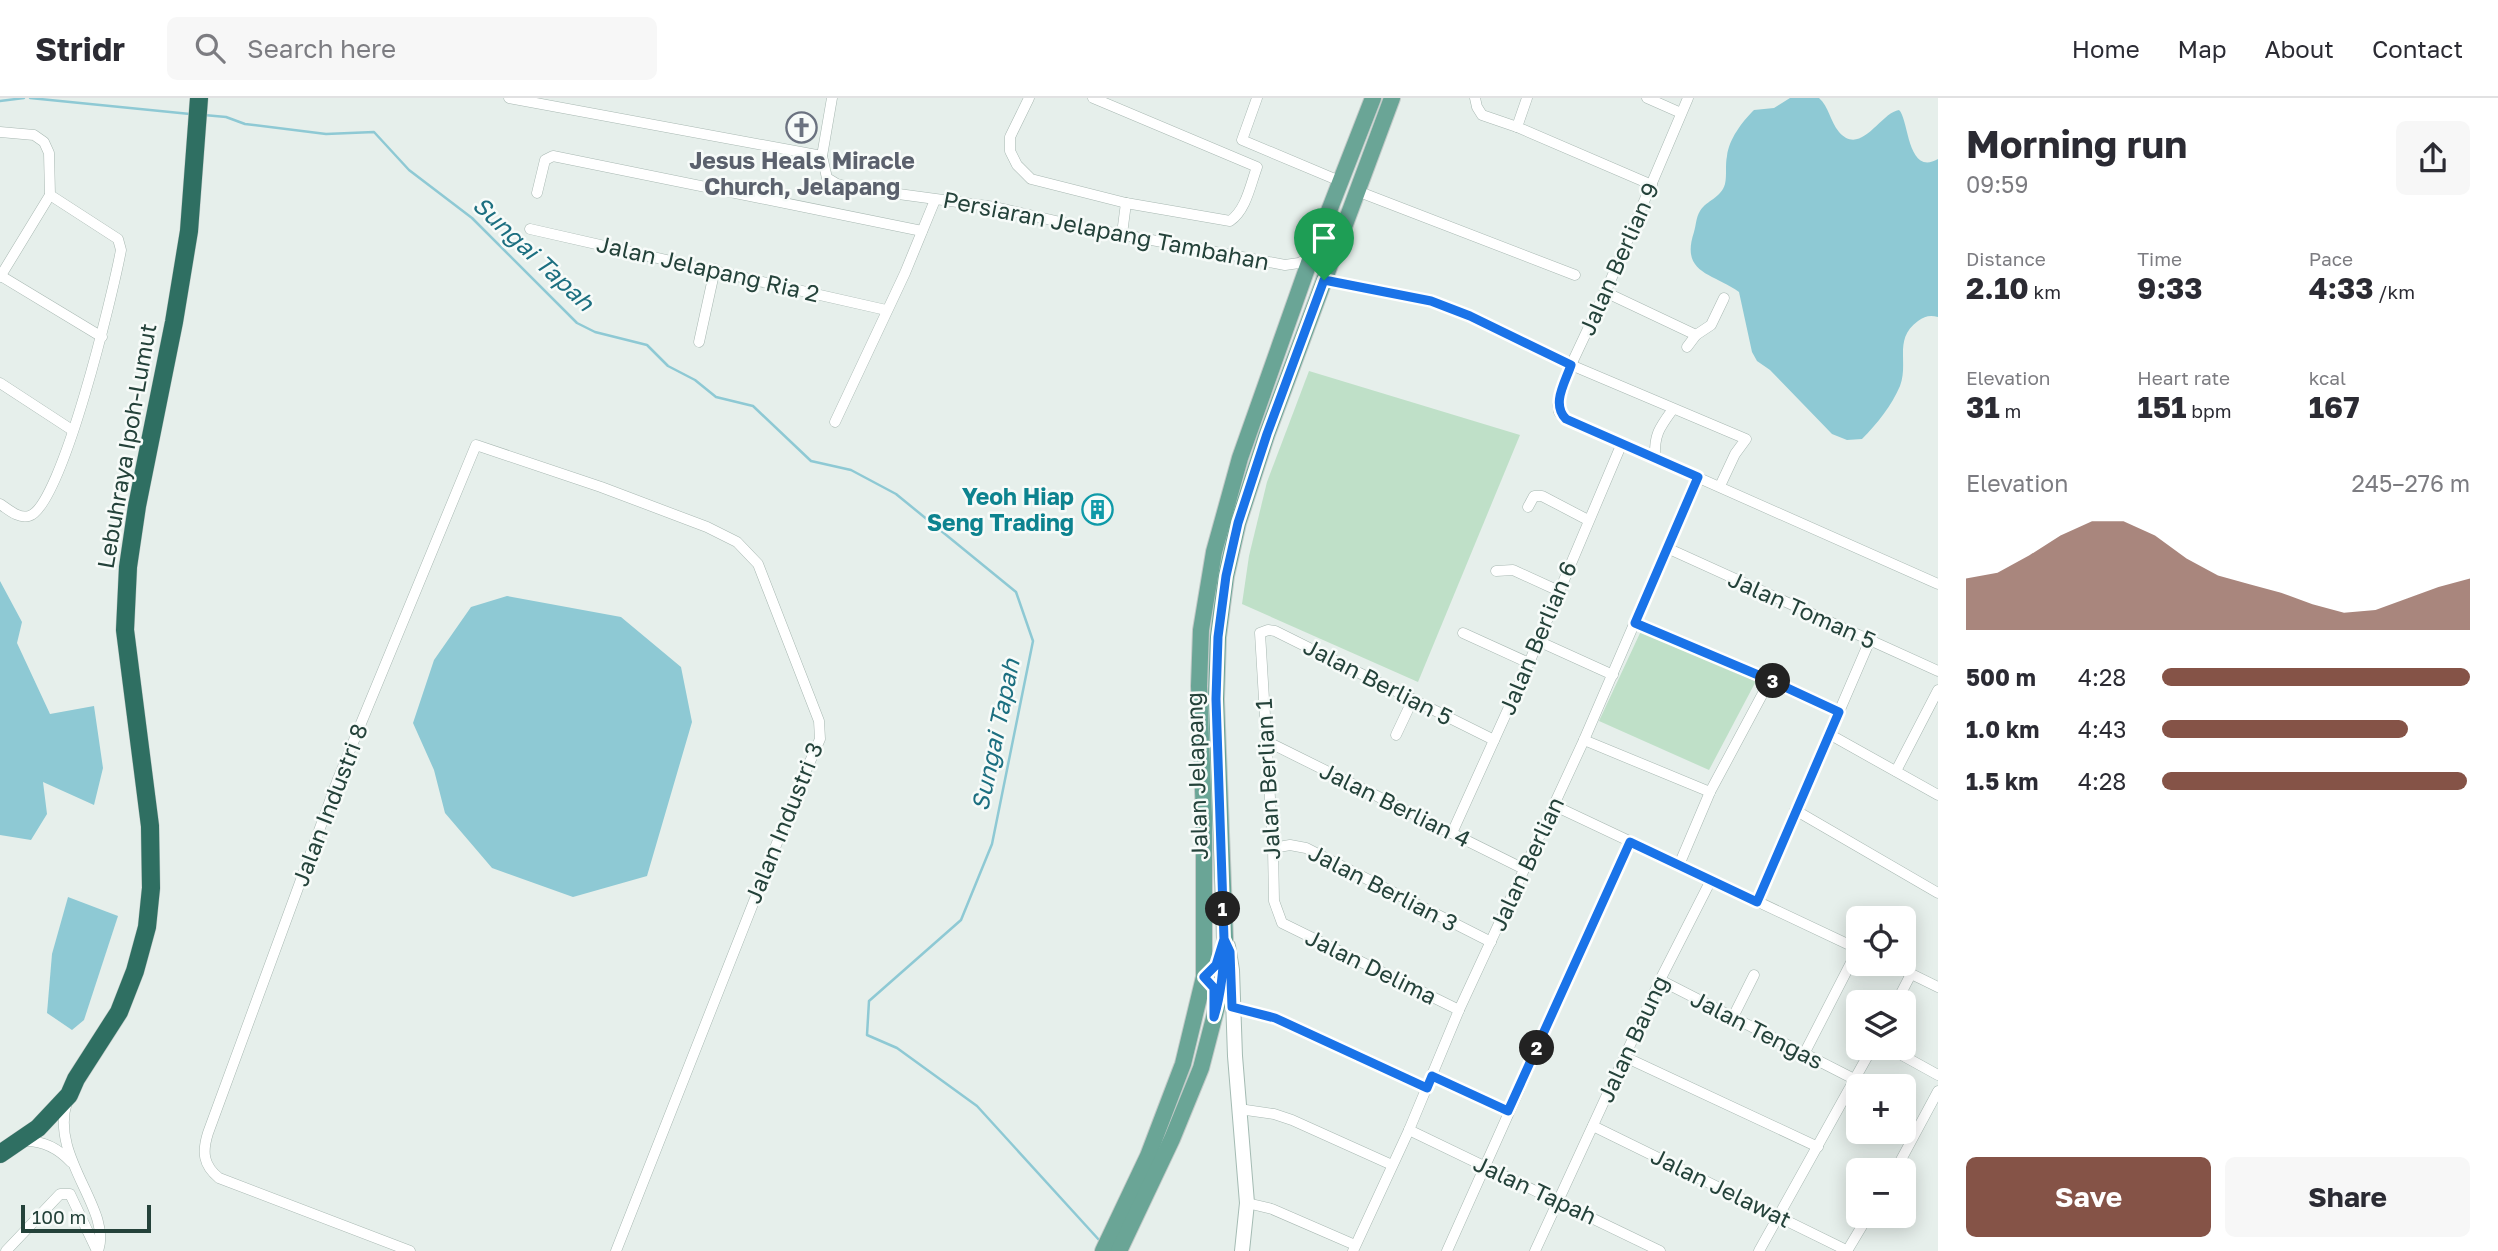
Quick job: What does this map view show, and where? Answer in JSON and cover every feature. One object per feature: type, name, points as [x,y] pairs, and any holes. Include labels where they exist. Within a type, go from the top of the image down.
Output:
[{"type":"highway","name":"Lebuhraya Ipoh-Lumut","points":[[0,1154],[21,1142],[47,1119],[73,1087],[97,1050],[119,1012],[135,971],[147,927],[151,888],[150,826],[125,629],[128,567],[189,230],[199,98]]},
{"type":"highway","name":"Lebuhraya Ipoh-Lumut","points":[[0,1142],[28,1124],[62,1089],[73,1087]]},
{"type":"main road","name":"Jalan Jelapang","points":[[1119,1251],[1148,1156],[1182,1064],[1204,977],[1204,817],[1199,686],[1201,630],[1206,591],[1240,458],[1311,257],[1373,98]]},
{"type":"main road","name":"Jalan Jelapang","points":[[1103,1251],[1130,1213],[1172,1139],[1201,1068],[1222,987],[1224,939],[1216,699],[1218,637],[1226,576],[1242,510],[1392,98]]},
{"type":"main road","points":[[1214,1017],[1214,988],[1204,977],[1216,965],[1224,939]]},
{"type":"street","points":[[509,98],[822,156],[832,98]]},
{"type":"street","points":[[1029,98],[1010,137],[1010,151],[1017,165],[1031,179],[1126,203],[1230,221],[1245,202],[1265,149]]},
{"type":"street","points":[[1093,98],[1257,167]]},
{"type":"street","points":[[1257,98],[1242,140],[1342,182]]},
{"type":"street","points":[[1475,98],[1482,115],[1517,127],[1652,185]]},
{"type":"street","points":[[1517,127],[1527,98]]},
{"type":"street","points":[[1647,98],[1681,113]]},
{"type":"street","name":"Jalan Berlian 9","points":[[1622,443],[1566,419],[1559,412],[1558,405],[1571,365],[1688,98]]},
{"type":"street","points":[[0,132],[34,135],[44,142],[50,153],[50,195],[0,276],[102,337]]},
{"type":"street","points":[[537,192],[545,160],[553,156],[922,231]]},
{"type":"street","name":"Persiaran Jelapang Tambahan","points":[[822,156],[827,178],[837,184],[995,207],[1285,265],[1299,263],[1311,257]]},
{"type":"street","points":[[1357,191],[1575,275]]},
{"type":"street","points":[[0,504],[20,517],[30,516],[39,510],[54,480],[102,337],[121,244],[118,239],[50,195]]},
{"type":"street","points":[[835,422],[935,200]]},
{"type":"street","points":[[1122,234],[1126,203]]},
{"type":"street","name":"Jalan Jelapang Ria 2","points":[[530,229],[886,310]]},
{"type":"street","name":"Persiaran Jelapang Tambahan","points":[[1285,265],[1297,274],[1301,285]]},
{"type":"street","points":[[699,342],[715,269]]},
{"type":"street","points":[[1324,280],[1431,301],[1470,316],[1571,365],[1746,439],[1735,454],[1720,486]]},
{"type":"street","points":[[1605,292],[1696,335]]},
{"type":"street","points":[[1687,347],[1696,335],[1711,326],[1724,298]]},
{"type":"street","points":[[0,383],[72,430]]},
{"type":"street","points":[[1655,457],[1654,441],[1658,430],[1673,409]]},
{"type":"street","points":[[1622,443],[1938,584]]},
{"type":"street","name":"Jalan Berlian 6","points":[[1452,833],[1529,663],[1622,443]]},
{"type":"street","name":"Jalan Industri 8","points":[[410,1251],[219,1178],[210,1171],[204,1153],[208,1133],[338,779],[476,445]]},
{"type":"street","name":"Jalan Industri 3","points":[[476,445],[601,487],[707,527],[737,542],[758,564],[819,721],[820,739],[616,1251]]},
{"type":"street","name":"Jalan Berlian","points":[[1354,1248],[1409,1130],[1459,1010],[1555,806],[1698,477]]},
{"type":"street","points":[[1528,507],[1534,496],[1542,496],[1588,520]]},
{"type":"street","name":"Jalan Toman 5","points":[[1667,548],[1938,671]]},
{"type":"street","points":[[1496,570],[1513,570],[1559,591]]},
{"type":"street","points":[[1635,623],[1839,712]]},
{"type":"street","name":"Jalan Berlian 5","points":[[1260,633],[1275,631],[1494,740]]},
{"type":"street","name":"Jalan Berlian 1","points":[[1260,633],[1273,848],[1273,901],[1282,923]]},
{"type":"street","points":[[1462,633],[1529,663]]},
{"type":"street","points":[[1757,902],[1870,640]]},
{"type":"street","points":[[1538,641],[1613,674]]},
{"type":"street","points":[[1679,865],[1710,792],[1770,680]]},
{"type":"street","points":[[1896,771],[1938,690]]},
{"type":"street","points":[[1396,735],[1413,699]]},
{"type":"street","points":[[1829,734],[1938,795]]},
{"type":"street","points":[[1584,740],[1710,792]]},
{"type":"street","name":"Jalan Berlian 4","points":[[1266,741],[1524,869]]},
{"type":"street","points":[[1555,806],[1846,943]]},
{"type":"street","points":[[1795,810],[1938,893]]},
{"type":"street","points":[[1447,1251],[1630,842]]},
{"type":"street","name":"Jalan Berlian 3","points":[[1273,848],[1290,845],[1306,848],[1491,942]]},
{"type":"street","name":"Jalan Baung","points":[[1535,1251],[1660,980],[1711,880]]},
{"type":"street","name":"Jalan Delima","points":[[1282,923],[1459,1010]]},
{"type":"street","points":[[1224,939],[1230,952],[1238,1109],[1247,1203],[1242,1251]]},
{"type":"street","points":[[1804,1054],[1846,972]]},
{"type":"street","points":[[1733,1017],[1754,975]]},
{"type":"street","points":[[1916,976],[1938,987]]},
{"type":"street","name":"Jalan Tengas","points":[[1660,980],[1846,1075]]},
{"type":"street","points":[[1232,1007],[1275,1018],[1427,1088]]},
{"type":"street","points":[[1625,1056],[1818,1147]]},
{"type":"street","points":[[1911,1060],[1938,1075]]},
{"type":"street","points":[[1432,1076],[1508,1111]]},
{"type":"street","points":[[73,1087],[63,1114],[64,1128],[74,1166],[101,1232],[97,1251]]},
{"type":"street","points":[[1902,1158],[1938,1091]]},
{"type":"street","points":[[1759,1251],[1846,1094]]},
{"type":"street","points":[[1238,1109],[1292,1119],[1392,1166]]},
{"type":"street","name":"Jalan Jelawat","points":[[1593,1126],[1848,1251]]},
{"type":"street","name":"Jalan Tapah","points":[[1409,1130],[1660,1251]]},
{"type":"street","points":[[21,1142],[31,1141],[52,1146],[74,1166]]},
{"type":"street","points":[[6,1251],[60,1194],[70,1194],[97,1251]]},
{"type":"street","points":[[1247,1203],[1272,1209],[1354,1248]]},
{"type":"street","points":[[1848,1251],[1861,1228]]},
{"type":"street","points":[[1631,1251],[1637,1240]]},
{"type":"green space","points":[[1309,371],[1520,435],[1418,682],[1242,604],[1249,556],[1267,482]]},
{"type":"green space","points":[[1641,631],[1756,681],[1709,770],[1599,721]]},
{"type":"water","points":[[1790,98],[1819,98],[1839,132],[1855,140],[1899,110],[1915,154],[1920,160],[1928,162],[1938,159],[1938,317],[1925,317],[1910,328],[1904,343],[1900,386],[1884,414],[1862,439],[1847,440],[1832,434],[1770,370],[1757,361],[1752,352],[1739,292],[1702,271],[1691,256],[1698,216],[1703,207],[1723,189],[1728,150],[1737,131],[1754,110],[1774,108]]},
{"type":"water","points":[[0,581],[22,622],[17,643],[50,714],[94,706],[103,768],[94,805],[43,782],[47,814],[31,840],[0,835]]},
{"type":"water","points":[[507,596],[621,617],[681,667],[692,722],[647,876],[573,897],[492,868],[445,813],[434,770],[413,723],[434,660],[471,607]]},
{"type":"water","points":[[68,897],[118,916],[84,1020],[72,1030],[47,1013],[52,954]]},
{"type":"waterway","name":"Sungai Tapah","points":[[0,101],[24,98]]},
{"type":"waterway","name":"Sungai Tapah","points":[[30,98],[190,114]]},
{"type":"waterway","name":"Sungai Tapah","points":[[204,115],[226,117],[245,124],[326,134],[374,132],[409,170],[472,218],[577,323],[595,332],[647,345],[668,366],[695,380],[716,397],[753,406],[811,461],[851,470],[896,494],[1016,592],[1033,641],[992,844],[961,920],[869,1001],[867,1035],[897,1048],[977,1106],[1100,1241]]},
{"type":"place","name":"Jesus Heals Miracle Church, Jelapang","points":[[802,127]]},
{"type":"place","name":"Yeoh Hiap Seng Trading","points":[[1097,510]]},
{"type":"route","points":[[1324,280],[1267,434],[1238,523],[1226,576],[1218,637],[1216,699],[1224,939],[1224,952],[1222,987],[1214,1017],[1214,988],[1204,977],[1213,971],[1224,939],[1230,952],[1232,1007],[1275,1018],[1427,1088],[1432,1076],[1508,1111],[1630,842],[1757,902],[1839,712],[1635,623],[1698,477],[1566,419],[1559,412],[1558,405],[1571,365],[1470,316],[1431,301],[1324,280]]}]
